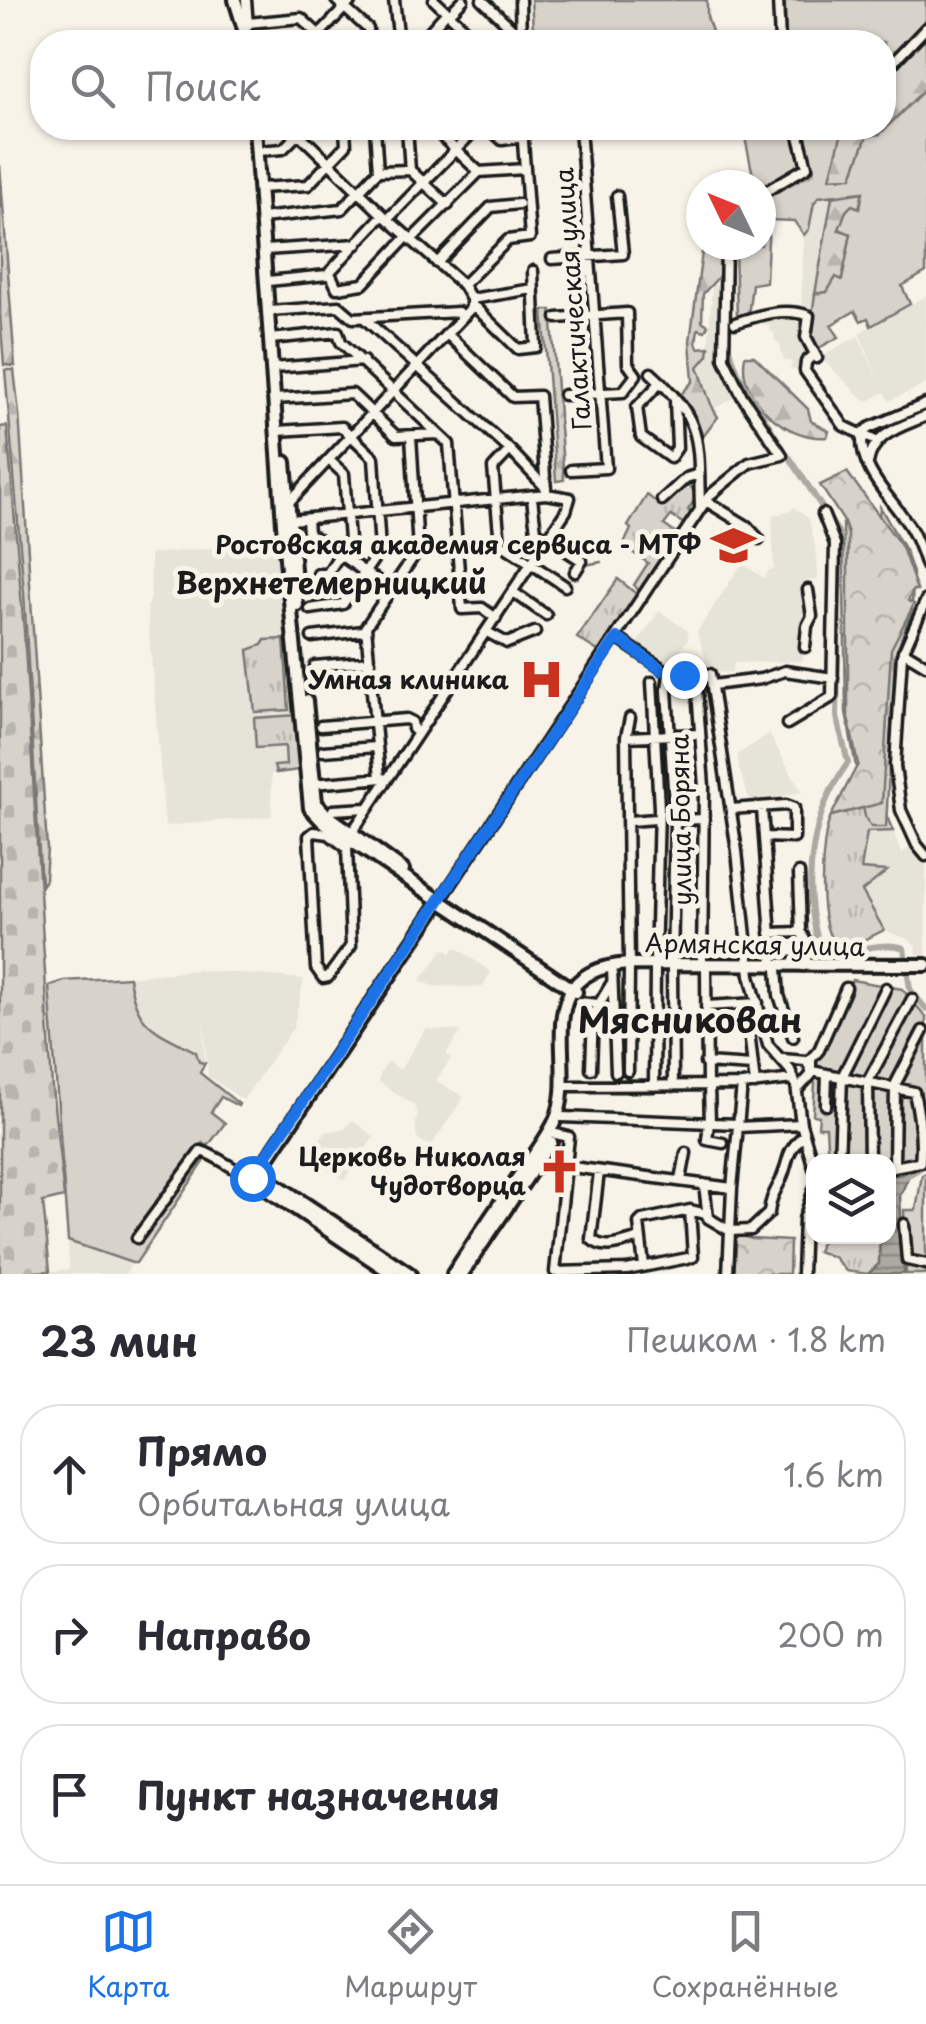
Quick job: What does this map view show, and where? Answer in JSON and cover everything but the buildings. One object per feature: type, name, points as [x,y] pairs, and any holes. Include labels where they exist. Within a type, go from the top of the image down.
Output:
[{"type":"main road","points":[[235,0],[244,30]]},
{"type":"main road","points":[[256,140],[310,808],[348,844],[367,847]]},
{"type":"main road","points":[[286,494],[291,520],[291,567]]},
{"type":"main road","points":[[306,738],[312,784],[320,809],[413,883],[576,995]]},
{"type":"main road","points":[[393,1274],[264,1178],[440,902]]},
{"type":"main road","name":"Армянская улица","points":[[588,977],[611,965],[923,968]]},
{"type":"main road","name":"Армянская улица","points":[[588,977],[629,966]]},
{"type":"main road","name":"Армянская улица","points":[[775,967],[896,969]]},
{"type":"main road","points":[[552,1133],[559,1110],[562,1017],[588,977]]},
{"type":"main road","points":[[453,1274],[562,1117],[565,1017],[576,995]]},
{"type":"main road","points":[[462,1274],[489,1226]]},
{"type":"main road","points":[[360,1246],[410,1274]]},
{"type":"street","points":[[246,0],[248,30]]},
{"type":"street","points":[[336,0],[368,30]]},
{"type":"street","points":[[324,30],[352,0]]},
{"type":"street","points":[[394,0],[397,30]]},
{"type":"street","points":[[434,0],[466,30]]},
{"type":"street","points":[[431,30],[463,0]]},
{"type":"street","points":[[482,0],[511,30]]},
{"type":"street","points":[[520,0],[521,30]]},
{"type":"street","points":[[778,0],[779,30]]},
{"type":"street","points":[[248,22],[301,18],[310,30]]},
{"type":"street","points":[[896,59],[926,28]]},
{"type":"street","points":[[257,151],[283,149],[290,140]]},
{"type":"street","points":[[309,140],[358,192],[463,285],[471,303],[518,349],[536,347],[533,270]]},
{"type":"street","points":[[260,188],[308,185],[346,145],[346,140]]},
{"type":"street","points":[[376,140],[378,171]]},
{"type":"street","points":[[407,140],[410,170],[448,205]]},
{"type":"street","points":[[445,140],[479,172]]},
{"type":"street","points":[[268,280],[330,273],[466,140]]},
{"type":"street","points":[[463,285],[508,240],[530,237],[524,140]]},
{"type":"street","name":"Галактическая улица","points":[[571,470],[606,468],[581,140]]},
{"type":"street","points":[[776,185],[807,166],[799,140]]},
{"type":"street","points":[[330,273],[337,288],[363,284],[479,172],[526,169]]},
{"type":"street","points":[[262,218],[338,212],[378,171],[410,170]]},
{"type":"street","points":[[552,259],[623,254],[617,196]]},
{"type":"street","points":[[437,263],[492,207],[520,204]]},
{"type":"street","points":[[265,250],[357,244]]},
{"type":"street","points":[[440,902],[706,501],[740,469],[782,455],[762,430],[724,358],[730,282],[728,260]]},
{"type":"street","points":[[286,494],[330,460],[464,316],[471,303],[533,289]]},
{"type":"street","points":[[269,311],[338,306],[353,318],[458,312],[464,316]]},
{"type":"street","points":[[557,318],[628,312],[628,364],[636,378],[623,392],[564,395]]},
{"type":"street","points":[[735,323],[763,314],[809,316],[806,338],[816,357],[806,362],[806,374],[844,426],[876,441]]},
{"type":"street","points":[[355,828],[384,778],[566,511],[570,498],[546,491],[510,450],[365,318]]},
{"type":"street","points":[[271,338],[338,332],[341,342],[449,444],[462,609],[482,608],[496,618]]},
{"type":"street","points":[[447,334],[513,397],[539,396],[546,491]]},
{"type":"street","points":[[273,368],[362,361]]},
{"type":"street","points":[[651,373],[674,396],[697,431],[700,510]]},
{"type":"street","points":[[638,407],[661,382]]},
{"type":"street","points":[[623,392],[638,407],[641,437],[670,458],[676,448],[674,396]]},
{"type":"street","points":[[275,399],[352,394],[396,436],[438,434]]},
{"type":"street","points":[[862,434],[926,404]]},
{"type":"street","points":[[868,468],[876,441],[926,416]]},
{"type":"street","points":[[278,431],[342,427],[374,458],[380,550],[343,604],[310,609]]},
{"type":"street","points":[[862,434],[868,468],[913,532],[926,566]]},
{"type":"street","points":[[312,637],[361,632],[418,550],[411,436]]},
{"type":"street","points":[[676,448],[699,458]]},
{"type":"street","points":[[500,543],[492,468],[510,450]]},
{"type":"street","points":[[318,574],[327,574],[350,540],[344,474],[330,460]]},
{"type":"street","points":[[662,500],[686,478],[699,474]]},
{"type":"street","points":[[291,520],[532,498],[546,491]]},
{"type":"street","points":[[532,498],[536,531],[582,561],[575,572]]},
{"type":"street","points":[[706,501],[759,538]]},
{"type":"street","points":[[787,724],[832,697],[834,536],[822,514]]},
{"type":"street","points":[[307,519],[308,533],[391,590]]},
{"type":"street","points":[[418,550],[500,543],[565,586]]},
{"type":"street","points":[[805,647],[812,616],[808,590]]},
{"type":"street","points":[[513,592],[546,615]]},
{"type":"street","points":[[926,600],[903,655],[896,782],[908,826],[926,856]]},
{"type":"street","points":[[812,616],[833,616]]},
{"type":"street","points":[[366,627],[376,748],[384,778]]},
{"type":"street","points":[[487,632],[506,643],[534,632]]},
{"type":"street","points":[[617,638],[669,673],[710,674],[750,967],[768,1045],[798,1089],[801,1124],[810,1154]]},
{"type":"street","points":[[903,655],[926,665]]},
{"type":"street","points":[[315,666],[370,661]]},
{"type":"street","points":[[713,685],[761,679],[784,671],[833,678]]},
{"type":"street","points":[[669,673],[674,817],[673,1086]]},
{"type":"street","name":"улица Боряна","points":[[696,674],[704,787],[705,1063],[710,1123]]},
{"type":"street","points":[[652,682],[657,818],[654,1086]]},
{"type":"street","points":[[628,1072],[626,738],[630,718]]},
{"type":"street","points":[[321,726],[406,719],[418,732]]},
{"type":"street","points":[[626,738],[700,734]]},
{"type":"street","points":[[323,751],[376,748]]},
{"type":"street","points":[[312,784],[384,778]]},
{"type":"street","points":[[704,787],[726,785]]},
{"type":"street","points":[[334,810],[366,808]]},
{"type":"street","points":[[731,808],[794,808],[794,838],[764,837]]},
{"type":"street","points":[[762,809],[778,995],[793,1037]]},
{"type":"street","points":[[629,820],[704,818]]},
{"type":"street","points":[[314,832],[329,834],[348,844],[350,946],[326,978],[320,977],[316,968],[309,836],[314,832]]},
{"type":"street","points":[[799,873],[802,932],[810,948],[804,966]]},
{"type":"street","points":[[770,933],[802,932]]},
{"type":"street","points":[[612,968],[616,1072]]},
{"type":"street","points":[[591,1069],[593,1014],[611,983]]},
{"type":"street","points":[[798,1089],[809,1080],[810,1059],[818,1050],[846,988]]},
{"type":"street","points":[[840,1154],[842,1076],[886,988]]},
{"type":"street","points":[[576,995],[598,1004]]},
{"type":"street","points":[[869,1154],[868,1081],[912,999]]},
{"type":"street","points":[[706,1006],[758,1003]]},
{"type":"street","points":[[746,1005],[754,1084]]},
{"type":"street","points":[[892,1154],[895,1085],[923,1031]]},
{"type":"street","points":[[778,1057],[806,1061],[810,1070]]},
{"type":"street","points":[[705,1063],[753,1066]]},
{"type":"street","points":[[810,1070],[914,1092],[921,1132],[920,1162],[896,1167]]},
{"type":"street","points":[[826,1105],[827,1074]]},
{"type":"street","points":[[564,1086],[708,1086],[793,1080]]},
{"type":"street","points":[[728,1274],[742,1085]]},
{"type":"street","points":[[562,1117],[801,1124]]},
{"type":"street","points":[[710,1123],[707,1140],[723,1143]]},
{"type":"street","points":[[552,1133],[569,1137],[555,1272],[627,1270],[693,1257],[690,1210]]},
{"type":"street","points":[[644,1266],[642,1220],[690,1210],[730,1231],[751,1230],[768,1216],[787,1152],[804,1134]]},
{"type":"street","points":[[137,1238],[201,1151],[215,1155],[252,1178],[264,1178]]},
{"type":"street","points":[[681,1180],[686,1153]]},
{"type":"street","points":[[564,1166],[732,1188]]},
{"type":"street","points":[[599,1172],[592,1240],[601,1246],[640,1238]]},
{"type":"street","points":[[704,1184],[709,1217]]},
{"type":"street","points":[[802,1274],[806,1213]]},
{"type":"street","points":[[692,1231],[709,1217]]},
{"type":"street","points":[[904,1224],[907,1260],[925,1265]]},
{"type":"shaded area","points":[[819,197],[832,197],[811,315],[801,312],[804,235]]},
{"type":"shaded area","points":[[712,285],[720,285],[719,356],[737,397],[715,408],[698,367],[708,355]]},
{"type":"shaded area","points":[[926,296],[926,384],[889,401],[885,392],[866,402],[820,357],[858,336],[879,380],[859,333]]},
{"type":"shaded area","points":[[766,314],[792,315],[805,330],[803,371],[790,369],[792,362],[784,360],[779,342],[774,341],[775,333],[763,324]]},
{"type":"shaded area","points":[[794,507],[809,519],[817,555],[818,580],[808,581],[803,661],[734,663],[732,672],[710,673],[697,632],[742,563],[764,578],[769,570],[774,570],[772,515]]},
{"type":"shaded area","points":[[279,541],[291,609],[300,770],[271,774],[272,816],[165,826],[147,607],[151,598],[150,554]]},
{"type":"shaded area","points":[[659,611],[688,631],[688,639],[667,668],[636,645]]},
{"type":"shaded area","points":[[769,734],[802,792],[783,796],[783,805],[752,807],[738,754]]},
{"type":"shaded area","points":[[893,831],[902,853],[912,846],[926,861],[926,955],[917,955],[916,946],[908,939],[884,930],[862,891],[885,872],[861,870],[867,832]]},
{"type":"shaded area","points":[[455,947],[491,972],[482,987],[433,986],[420,981],[444,949],[451,953]]},
{"type":"shaded area","points":[[198,970],[304,979],[293,1028],[243,1100],[208,1076],[203,1015],[205,1063],[199,1063],[196,1052],[151,1027],[133,1007],[129,977]]},
{"type":"shaded area","points":[[426,1029],[461,1031],[446,1054],[451,1058],[436,1081],[464,1097],[431,1146],[417,1139],[418,1116],[414,1105],[379,1082],[388,1062],[400,1070]]},
{"type":"shaded area","points":[[352,1120],[374,1137],[344,1180],[326,1169],[319,1141],[325,1132],[346,1128]]},
{"type":"shaded area","points":[[910,1173],[900,1196],[904,1274],[868,1274],[879,1264],[880,1244],[896,1244],[896,1175]]},
{"type":"shaded area","points":[[68,1241],[132,1263],[125,1274],[35,1274],[69,1269]]},
{"type":"green space","points":[[531,0],[707,0],[712,30],[533,30]]},
{"type":"green space","points":[[785,0],[926,0],[926,36],[922,33],[896,64],[896,30],[785,30]]},
{"type":"green space","points":[[923,33],[926,88],[896,118],[896,64]]},
{"type":"green space","points":[[926,88],[926,272],[902,286],[910,304],[871,326],[868,318],[861,321],[855,311],[831,325],[839,337],[815,350],[809,337],[815,294],[827,292],[836,277],[842,280],[851,234],[839,229],[852,205],[860,208],[863,192],[819,197],[804,235],[794,221],[776,220],[776,170],[752,170],[746,140],[799,140],[808,164],[813,167],[805,140],[840,140],[830,178],[852,177],[866,140],[896,140],[896,118]]},
{"type":"green space","points":[[840,140],[866,140],[852,177],[829,178]]},
{"type":"green space","points":[[0,165],[15,366],[4,365],[0,314]]},
{"type":"green space","points":[[863,192],[859,208],[839,230],[851,233],[842,281],[827,292],[815,294],[832,197]]},
{"type":"green space","points":[[701,260],[724,260],[721,273],[703,294],[702,321],[708,325],[705,331],[698,329],[696,342],[698,348],[709,347],[698,367],[718,417],[702,438],[677,399],[693,381],[690,341]]},
{"type":"green space","points":[[735,260],[767,260],[766,282],[752,284],[748,316],[737,320]]},
{"type":"green space","points":[[543,310],[551,310],[564,480],[556,481]]},
{"type":"green space","points":[[745,356],[754,356],[808,409],[811,421],[829,431],[827,437],[796,432],[768,414],[749,387],[744,372]]},
{"type":"green space","points":[[5,370],[14,370],[19,413],[47,848],[45,880],[41,886],[24,593]]},
{"type":"green space","points":[[7,426],[24,631],[52,1087],[64,1197],[43,1202],[50,1271],[0,1274],[0,427]]},
{"type":"green space","points":[[847,472],[902,547],[917,590],[913,590],[908,601],[914,604],[891,649],[882,803],[831,816],[858,764],[848,717],[848,534],[820,485]]},
{"type":"green space","points":[[687,481],[697,496],[688,510],[693,515],[686,525],[671,516],[664,525],[679,536],[639,591],[634,585],[648,563],[623,546],[631,529],[628,526],[647,495],[660,505]]},
{"type":"green space","points":[[880,507],[906,552],[913,573],[912,610],[895,655],[886,827],[871,827],[865,817],[846,712],[843,524],[879,517]]},
{"type":"green space","points":[[618,579],[639,596],[601,653],[577,638]]},
{"type":"green space","points":[[284,639],[289,710],[255,712],[248,650],[265,640]]},
{"type":"green space","points":[[297,715],[299,770],[276,773],[274,766],[286,765],[285,746],[256,748],[254,718]]},
{"type":"green space","points":[[881,803],[893,831],[867,832],[861,869],[887,871],[862,891],[884,930],[866,939],[834,942],[823,900],[827,827],[831,816]]},
{"type":"green space","points":[[129,977],[142,1017],[159,1032],[196,1052],[199,1062],[205,1063],[200,1073],[239,1104],[221,1097],[211,1112],[225,1123],[208,1146],[203,1143],[197,1152],[204,1162],[136,1263],[68,1241],[49,986],[64,981]]},
{"type":"green space","points":[[852,980],[902,989],[926,1017],[926,1159],[896,1166],[896,1154],[828,1154],[826,1127],[818,1127],[819,1116],[813,1115],[814,1068]]},
{"type":"green space","points":[[926,1173],[926,1274],[906,1274],[904,1210],[916,1210],[922,1175]]},
{"type":"green space","points":[[732,1233],[752,1239],[790,1241],[789,1274],[732,1274]]},
{"type":"green space","points":[[820,1244],[880,1244],[879,1264],[868,1274],[846,1271],[834,1257],[817,1251]]},
{"type":"waterway","points":[[783,0],[784,30]]},
{"type":"waterway","points":[[776,190],[812,172],[805,140]]},
{"type":"waterway","points":[[729,299],[730,260]]},
{"type":"waterway","points":[[728,346],[742,382],[783,448]]},
{"type":"waterway","points":[[790,458],[840,535],[837,717],[848,763],[825,803],[813,848],[811,895],[818,941],[837,950],[904,948],[910,989],[926,1009]]},
{"type":"waterway","points":[[585,565],[601,562]]},
{"type":"waterway","points":[[905,1177],[926,1165]]},
{"type":"place","name":"Ростовская академия сервиса - МТФ","points":[[734,545]]},
{"type":"place","name":"Умная клиника","points":[[542,680]]},
{"type":"place","name":"Церковь Николая Чудотворца","points":[[559,1171]]},
{"type":"district","name":"Верхнетемерницкий","points":[[331,584]]},
{"type":"district","name":"Мясникован","points":[[690,1021]]},
{"type":"route","points":[[252,1178],[260,1178],[262,1162],[617,638],[662,670],[684,675]]}]
